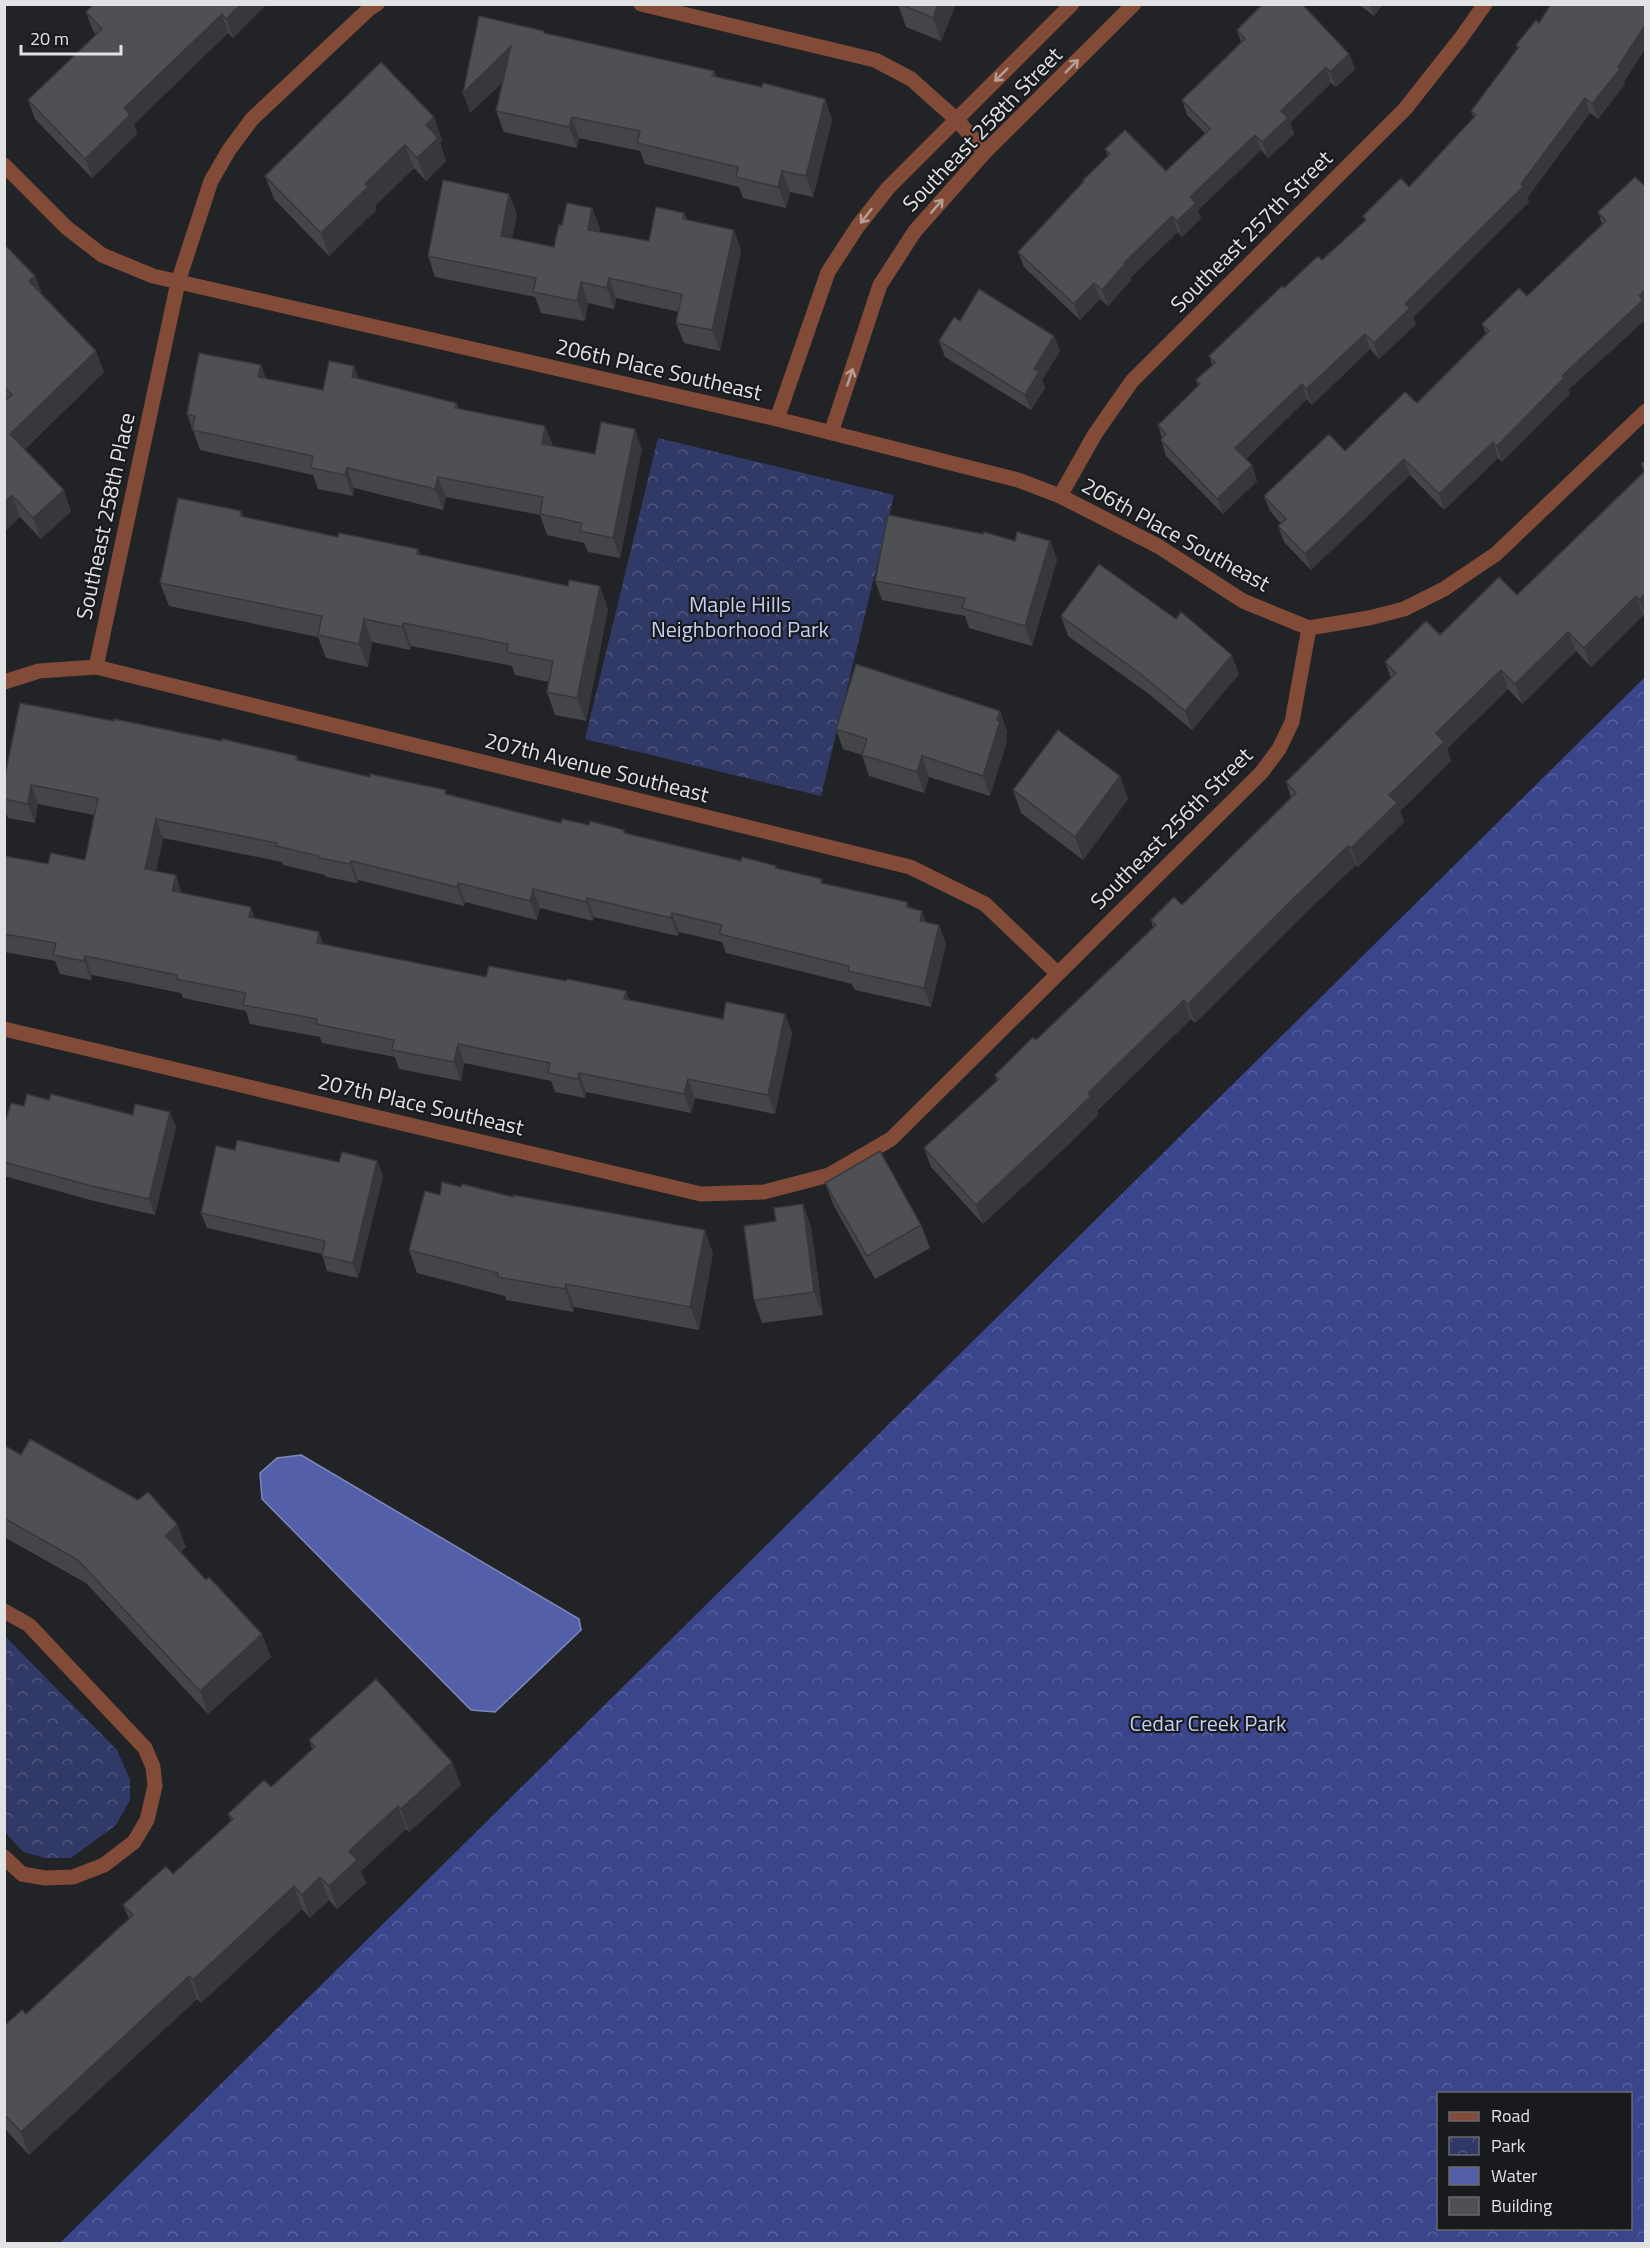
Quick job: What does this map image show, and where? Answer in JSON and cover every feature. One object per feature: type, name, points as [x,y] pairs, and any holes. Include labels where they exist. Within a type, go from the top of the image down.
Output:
[{"type":"street","name":"Southeast 258th Place","points":[[96,667],[178,282],[211,181],[229,150],[252,119],[377,4]]},
{"type":"street","points":[[641,4],[875,60],[910,79],[957,120],[985,152]]},
{"type":"street","name":"Southeast 258th Street","points":[[777,419],[828,272],[858,226],[888,188],[1072,4]]},
{"type":"street","name":"Southeast 258th Street","points":[[831,433],[880,285],[915,231],[985,152],[1134,4]]},
{"type":"street","name":"Southeast 257th Street","points":[[1060,496],[1095,434],[1132,381],[1405,109],[1485,4]]},
{"type":"street","name":"206th Place Southeast","points":[[4,165],[67,228],[102,255],[153,276],[777,419],[1018,480],[1060,496],[1158,546],[1243,601],[1309,628]]},
{"type":"street","points":[[1309,628],[1369,618],[1404,609],[1444,589],[1496,554],[1646,411]]},
{"type":"street","name":"Southeast 256th Street","points":[[829,1174],[891,1139],[1261,773],[1279,749],[1292,722],[1309,628]]},
{"type":"street","points":[[4,682],[39,671],[96,667]]},
{"type":"street","name":"207th Avenue Southeast","points":[[96,667],[910,867],[985,904],[1057,973]]},
{"type":"street","name":"207th Place Southeast","points":[[4,1029],[701,1194],[764,1192],[829,1174]]},
{"type":"street","points":[[4,1611],[29,1625],[145,1748],[153,1767],[155,1786],[147,1820],[134,1842],[104,1865],[74,1877],[45,1878],[22,1874],[4,1857]]},
{"type":"green space","name":"Maple Hills Neighborhood Park","points":[[658,438],[894,495],[821,796],[585,739]]},
{"type":"green space","name":"Cedar Creek Park","points":[[1645,677],[1645,2243],[60,2243]]},
{"type":"green space","points":[[4,1635],[117,1750],[130,1780],[130,1800],[116,1825],[71,1858],[45,1858],[23,1852],[5,1832]]},
{"type":"water","points":[[301,1455],[579,1619],[581,1630],[495,1712],[471,1710],[262,1499],[260,1473],[277,1458]]},
{"type":"building","points":[[94,4],[241,4],[226,19],[222,14],[124,108],[130,115],[85,159],[28,100],[102,29],[86,12]]},
{"type":"building","points":[[900,4],[938,4],[933,18]]},
{"type":"building","points":[[1263,4],[1302,4],[1349,54],[1330,72],[1326,67],[1281,111],[1288,118],[1262,142],[1255,135],[1190,197],[1196,203],[1177,221],[1172,216],[1124,263],[1102,290],[1094,283],[1074,304],[1018,252],[1083,180],[1110,154],[1105,149],[1125,130],[1166,171],[1210,129],[1182,100],[1245,39],[1237,30]]},
{"type":"building","points":[[1551,4],[1646,4],[1646,24],[1618,67],[1620,69],[1592,104],[1585,98],[1521,184],[1523,187],[1405,304],[1410,308],[1374,343],[1365,334],[1306,389],[1302,384],[1235,448],[1252,465],[1217,499],[1161,440],[1166,434],[1158,425],[1200,384],[1196,380],[1215,363],[1209,356],[1282,286],[1284,288],[1318,256],[1322,260],[1366,220],[1363,216],[1401,178],[1409,187],[1476,115],[1471,111],[1519,47],[1516,45],[1536,20],[1539,23]]},
{"type":"building","points":[[479,16],[714,71],[712,76],[762,87],[763,83],[825,99],[806,176],[782,171],[778,187],[736,177],[738,167],[637,143],[640,131],[572,117],[569,127],[496,111],[511,46],[463,93]]},
{"type":"building","points":[[381,62],[434,117],[426,125],[438,138],[417,158],[405,145],[365,184],[368,187],[321,233],[265,176]]},
{"type":"building","points":[[1635,177],[1646,187],[1646,289],[1639,295],[1643,300],[1562,376],[1564,378],[1497,446],[1493,442],[1439,494],[1404,459],[1305,554],[1278,526],[1286,519],[1264,496],[1329,434],[1345,451],[1405,392],[1417,403],[1489,331],[1482,324],[1519,288],[1527,296],[1606,221],[1598,212]]},
{"type":"building","points":[[443,180],[509,194],[501,236],[554,247],[567,203],[592,208],[588,230],[649,241],[656,207],[684,213],[683,219],[734,230],[712,330],[676,323],[682,294],[609,278],[607,288],[581,282],[577,301],[533,292],[536,278],[428,256]]},
{"type":"building","points":[[4,244],[35,276],[29,281],[96,351],[10,434],[64,490],[33,518],[12,495],[4,503],[4,402],[12,395],[4,387]]},
{"type":"building","points":[[979,289],[1054,336],[1034,369],[1039,372],[1025,395],[939,341],[954,317],[960,321]]},
{"type":"building","points":[[199,353],[261,365],[258,377],[323,390],[329,361],[354,366],[352,377],[456,403],[455,408],[545,426],[542,444],[595,454],[601,422],[635,429],[613,538],[580,531],[582,523],[540,514],[543,497],[438,477],[435,489],[347,468],[345,475],[311,468],[313,456],[192,430],[195,416],[187,414]]},
{"type":"building","points":[[1646,470],[1646,593],[1639,599],[1636,596],[1584,648],[1568,632],[1515,684],[1501,670],[1436,733],[1444,742],[1389,795],[1397,803],[1351,848],[1348,846],[1188,1004],[1184,1000],[1088,1093],[1091,1096],[976,1205],[924,1148],[999,1079],[995,1075],[1033,1037],[1036,1040],[1156,925],[1151,920],[1174,897],[1182,905],[1296,793],[1286,782],[1396,673],[1385,662],[1426,621],[1440,635],[1499,577],[1517,595]]},
{"type":"building","points":[[178,498],[241,511],[240,516],[338,537],[339,533],[418,549],[417,554],[568,586],[569,580],[600,586],[577,698],[547,692],[553,661],[507,652],[508,644],[403,623],[402,627],[364,619],[359,644],[318,635],[322,616],[160,583]]},
{"type":"building","points":[[888,515],[983,534],[984,532],[1015,541],[1017,532],[1050,541],[1025,626],[962,608],[965,598],[875,581]]},
{"type":"building","points":[[1099,564],[1176,619],[1181,612],[1232,655],[1185,711],[1142,675],[1061,616]]},
{"type":"building","points":[[856,664],[1000,711],[997,720],[1000,721],[983,776],[922,756],[917,772],[862,755],[867,739],[836,729]]},
{"type":"building","points":[[20,703],[222,741],[222,739],[297,756],[296,760],[370,777],[370,774],[446,790],[445,794],[561,823],[562,819],[589,825],[590,821],[624,830],[624,833],[741,861],[742,857],[776,866],[775,868],[822,879],[821,883],[907,902],[906,907],[922,911],[920,921],[939,925],[924,988],[848,971],[849,966],[719,934],[722,925],[672,913],[671,918],[587,898],[586,902],[533,889],[530,901],[458,883],[457,887],[351,861],[350,864],[319,858],[319,856],[276,846],[277,843],[156,819],[145,869],[176,875],[172,891],[251,907],[249,917],[319,932],[317,943],[486,977],[489,966],[566,981],[567,979],[626,991],[624,999],[723,1019],[726,1002],[785,1014],[768,1095],[688,1079],[684,1094],[579,1073],[578,1079],[548,1073],[550,1063],[458,1044],[454,1062],[392,1050],[394,1040],[316,1024],[317,1019],[243,1005],[246,993],[176,979],[177,975],[85,956],[84,961],[53,955],[56,943],[4,934],[4,856],[48,864],[51,853],[85,860],[98,798],[31,785],[28,804],[4,799],[4,781]]},
{"type":"building","points":[[1058,730],[1120,776],[1075,837],[1013,790]]},
{"type":"building","points":[[27,1094],[49,1100],[51,1094],[133,1115],[135,1104],[170,1112],[149,1199],[4,1162],[4,1127],[11,1103],[24,1106]]},
{"type":"building","points":[[237,1140],[339,1162],[342,1152],[377,1161],[353,1263],[322,1256],[325,1241],[201,1213],[216,1146],[235,1150]]},
{"type":"building","points":[[880,1151],[921,1225],[867,1256],[825,1183]]},
{"type":"building","points":[[442,1182],[461,1187],[462,1184],[513,1197],[513,1195],[705,1230],[690,1307],[566,1284],[565,1289],[498,1277],[498,1273],[409,1250],[425,1191],[440,1195]]},
{"type":"building","points":[[803,1204],[814,1292],[754,1300],[744,1226],[776,1221],[774,1208]]},
{"type":"building","points":[[30,1439],[138,1500],[148,1492],[177,1524],[166,1536],[206,1580],[209,1577],[262,1634],[200,1691],[78,1560],[4,1518],[4,1445],[21,1455]]},
{"type":"building","points":[[376,1679],[452,1762],[401,1809],[398,1806],[349,1851],[357,1860],[329,1886],[320,1877],[302,1895],[294,1886],[193,1980],[189,1976],[21,2132],[4,2114],[4,2026],[22,2010],[26,2014],[133,1915],[123,1905],[166,1866],[173,1874],[233,1819],[228,1814],[264,1780],[271,1787],[315,1747],[309,1740]]}]
